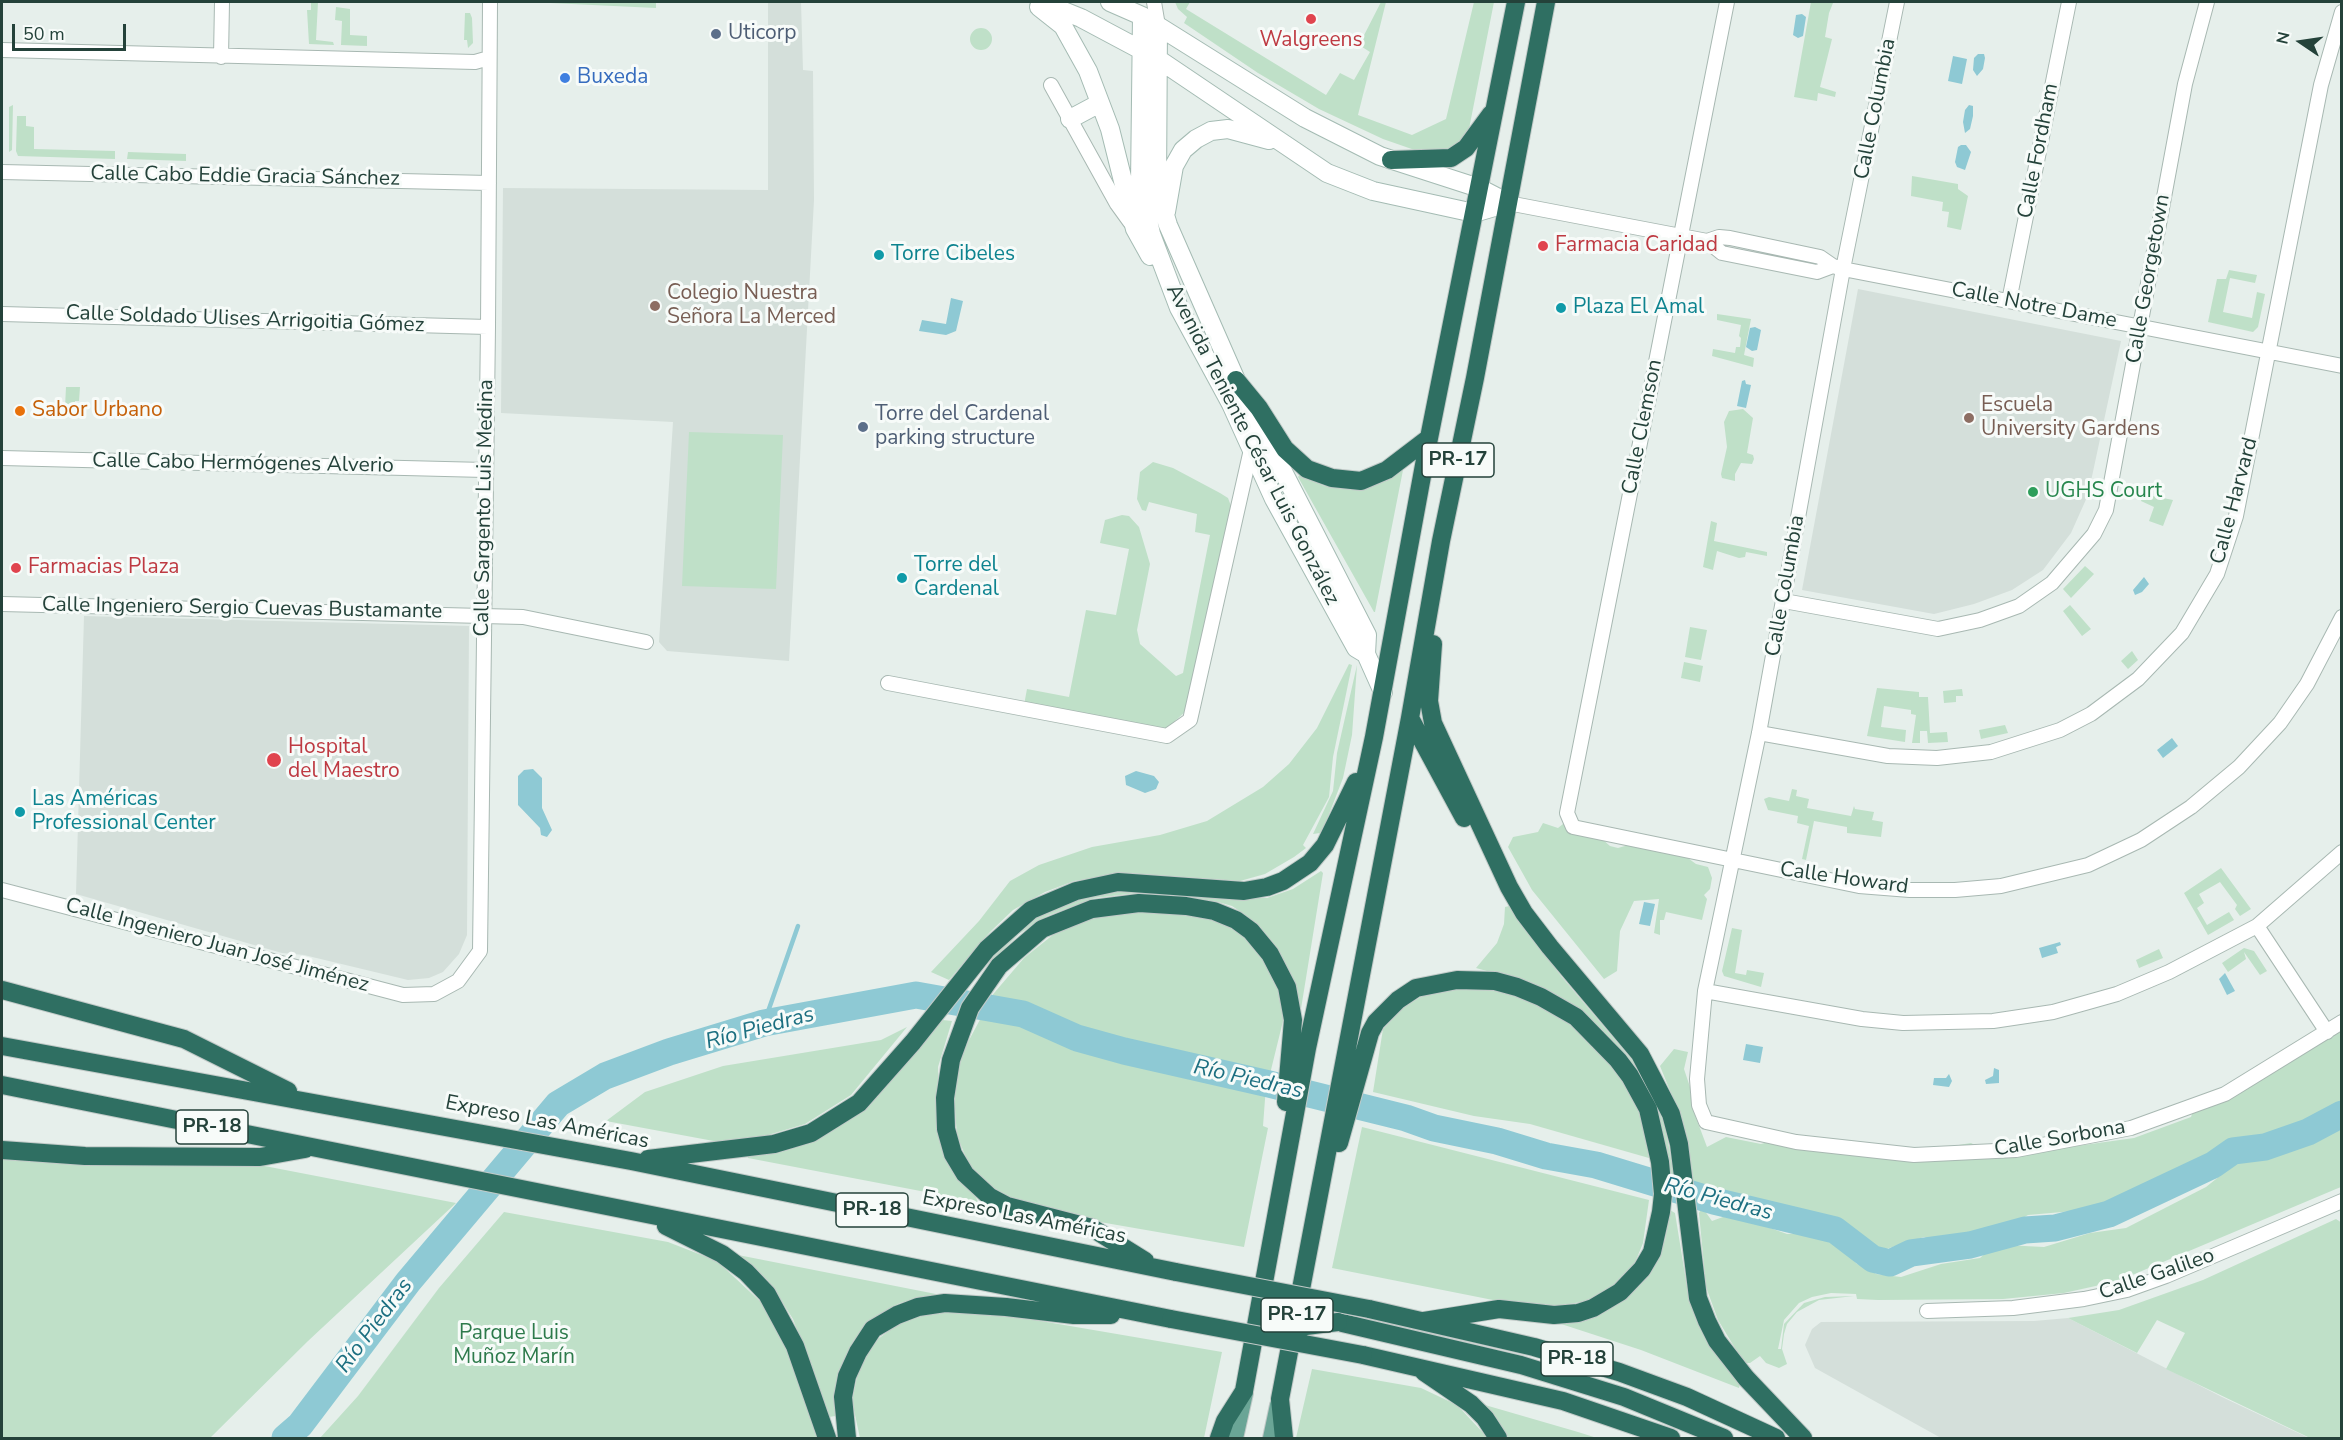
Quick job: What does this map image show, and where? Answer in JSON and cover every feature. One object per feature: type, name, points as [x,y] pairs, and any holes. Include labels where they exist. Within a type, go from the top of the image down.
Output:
[{"type":"highway","name":"PR-17","points":[[1244,1391],[1276,1223],[1300,1046],[1374,737],[1429,438],[1516,2]]},
{"type":"highway","name":"PR-17","points":[[1280,1399],[1313,1231],[1354,1057],[1441,541],[1475,378],[1546,2]]},
{"type":"highway","points":[[1391,160],[1451,158],[1466,148],[1494,110]]},
{"type":"highway","points":[[1236,380],[1259,408],[1285,449],[1307,469],[1332,478],[1361,481],[1378,474],[1405,459],[1429,438]]},
{"type":"highway","points":[[1441,541],[1430,713],[1441,746],[1509,887],[1524,913],[1640,1054],[1671,1114],[1679,1144],[1696,1280],[1707,1322],[1717,1341],[1746,1378],[1803,1438]]},
{"type":"highway","points":[[1410,718],[1480,848],[1509,887]]},
{"type":"highway","points":[[631,1161],[753,1148],[811,1133],[859,1103],[913,1042],[980,958],[1006,930],[1031,910],[1076,891],[1118,882],[1244,891],[1267,887],[1283,881],[1310,863],[1325,845],[1358,780],[1374,737]]},
{"type":"highway","points":[[1154,1267],[1092,1228],[1007,1206],[990,1197],[965,1174],[953,1154],[946,1129],[945,1098],[951,1060],[970,1008],[999,966],[1042,929],[1092,909],[1151,904],[1186,906],[1214,911],[1236,920],[1251,931],[1270,954],[1287,987],[1300,1046]]},
{"type":"highway","points":[[1354,1057],[1376,1022],[1398,1000],[1416,988],[1457,980],[1495,981],[1517,987],[1541,997],[1576,1017],[1618,1060],[1643,1100],[1658,1144],[1663,1194],[1652,1252],[1642,1269],[1620,1292],[1593,1308],[1578,1313],[1554,1315],[1499,1309],[1424,1321]]},
{"type":"highway","points":[[2,990],[184,1039],[305,1100]]},
{"type":"highway","name":"Expreso Las Américas","points":[[2,1046],[631,1161],[1424,1321],[1534,1347],[1619,1372],[1687,1397],[1776,1438]]},
{"type":"highway","name":"PR-18","points":[[2,1085],[1149,1315],[1416,1366],[1563,1401],[1671,1438]]},
{"type":"highway","points":[[2,1150],[85,1156],[260,1157],[316,1148]]},
{"type":"highway","points":[[646,1215],[722,1254],[746,1272],[767,1294],[795,1346],[827,1438]]},
{"type":"highway","points":[[1281,1292],[1309,1311],[1338,1322],[1521,1365],[1624,1397],[1724,1438]]},
{"type":"highway","points":[[847,1438],[843,1397],[847,1376],[858,1352],[873,1329],[897,1315],[918,1307],[973,1304],[1074,1316],[1149,1315]]},
{"type":"highway","points":[[1272,1339],[1306,1326],[1338,1322]]},
{"type":"highway","points":[[1416,1366],[1471,1404],[1485,1418],[1498,1438]]},
{"type":"highway","points":[[1219,1438],[1225,1420],[1244,1391]]},
{"type":"highway","points":[[1280,1399],[1284,1438]]},
{"type":"main road","name":"PR-17","points":[[1234,1438],[1244,1391]]},
{"type":"main road","name":"PR-17","points":[[1272,1438],[1280,1399]]},
{"type":"street","points":[[221,57],[222,2]]},
{"type":"street","name":"Calle Sargento Luis Medina","points":[[434,994],[459,981],[480,951],[490,2]]},
{"type":"street","points":[[1033,2],[1063,26],[1087,69],[1095,105],[1110,129],[1135,229]]},
{"type":"street","points":[[1041,2],[1081,18],[1158,59],[1327,173],[1373,191],[1474,213],[1508,203]]},
{"type":"street","points":[[1110,2],[1148,6],[1158,26],[1305,118],[1391,160],[1479,188],[1508,203],[1680,236]]},
{"type":"street","name":"Calle Clemson","points":[[1597,833],[1574,827],[1567,813],[1727,2]]},
{"type":"street","name":"Calle Columbia","points":[[1755,1132],[1706,1122],[1699,1105],[1697,1078],[1705,991],[1784,601],[1838,268],[1897,2]]},
{"type":"street","name":"Calle Fordham","points":[[2009,301],[2069,2]]},
{"type":"street","name":"Calle Georgetown","points":[[1784,601],[1938,629],[1980,620],[2019,606],[2052,583],[2094,534],[2106,510],[2125,419],[2139,327],[2185,84],[2207,2]]},
{"type":"street","name":"Avenida Teniente César Luis González","points":[[1148,6],[1141,50],[1140,183],[1151,234],[1179,308],[1367,635],[1366,654],[1383,692]]},
{"type":"street","name":"Calle Harvard","points":[[1759,733],[1888,756],[1961,757],[1991,752],[2060,730],[2117,697],[2153,666],[2182,633],[2217,574],[2236,516],[2321,85],[2342,12]]},
{"type":"street","name":"Avenida Teniente César Luis González","points":[[1158,26],[1157,189],[1168,225],[1236,380],[1258,442]]},
{"type":"street","points":[[2,50],[474,62],[489,58]]},
{"type":"street","points":[[1050,85],[1179,308]]},
{"type":"street","points":[[1070,119],[1095,105]]},
{"type":"street","points":[[1168,225],[1166,210],[1174,166],[1183,150],[1196,139],[1210,131],[1228,129],[1284,145]]},
{"type":"street","name":"Calle Cabo Eddie Gracia Sánchez","points":[[2,172],[489,183]]},
{"type":"street","name":"Calle Notre Dame","points":[[1680,236],[1707,241],[1719,237],[1731,238],[1820,257],[1838,268],[2342,366]]},
{"type":"street","name":"Calle Soldado Ulises Arrigoitia Gómez","points":[[2,314],[488,327]]},
{"type":"street","points":[[888,683],[1167,736],[1190,720],[1258,442]]},
{"type":"street","name":"Calle Cabo Hermógenes Alverio","points":[[2,458],[485,470]]},
{"type":"street","name":"Calle Ingeniero Sergio Cuevas Bustamante","points":[[2,603],[523,617],[646,642]]},
{"type":"street","name":"Calle Howard","points":[[1597,833],[1859,886],[1955,890],[2001,886],[2088,865],[2141,840],[2191,807],[2239,767],[2280,723],[2307,684],[2342,617]]},
{"type":"street","points":[[1705,991],[1862,1019],[1943,1023],[1993,1021],[2053,1012],[2117,994],[2186,964],[2257,926],[2342,852]]},
{"type":"street","name":"Calle Ingeniero Juan José Jiménez","points":[[2,890],[403,995],[434,994]]},
{"type":"street","points":[[2257,926],[2327,1032]]},
{"type":"street","name":"Calle Sorbona","points":[[1755,1132],[1796,1142],[1914,1155],[2016,1150],[2131,1128],[2225,1094],[2342,1022]]},
{"type":"street","name":"Calle Galileo","points":[[1927,1311],[2025,1307],[2084,1299],[2127,1290],[2166,1276],[2342,1201]]},
{"type":"shaded area","name":"Colegio Nuestra Señora La Merced","points":[[768,2],[801,2],[803,70],[813,71],[814,200],[789,661],[667,651],[659,642],[673,422],[501,413],[503,188],[768,190]]},
{"type":"shaded area","name":"Escuela University Gardens","points":[[1858,289],[2121,341],[2088,495],[2071,533],[2043,570],[2012,590],[1974,604],[1934,614],[1802,590]]},
{"type":"shaded area","name":"Hospital del Maestro","points":[[84,616],[469,626],[467,935],[459,954],[443,972],[429,978],[408,980],[304,955],[282,953],[76,894]]},
{"type":"shaded area","points":[[2068,1318],[2222,1397],[2309,1438],[1941,1438],[1815,1368],[1805,1345],[1812,1329],[1821,1322],[2034,1321]]},
{"type":"green space","points":[[311,2],[318,2],[316,40],[333,42],[334,45],[309,44],[307,10],[311,10]]},
{"type":"green space","points":[[529,2],[656,3],[656,8]]},
{"type":"green space","points":[[1175,2],[1190,2],[1186,9],[1326,95],[1340,73],[1354,80],[1370,52],[1359,45],[1381,2],[1386,2],[1358,115],[1412,135],[1446,119],[1474,2],[1494,2],[1469,129],[1455,150],[1429,155],[1383,139],[1319,109],[1258,73],[1184,23],[1187,17],[1178,9]]},
{"type":"green space","points":[[1811,2],[1838,2],[1833,3],[1829,13],[1825,37],[1832,39],[1820,87],[1836,92],[1835,97],[1818,93],[1817,101],[1794,97]]},
{"type":"green space","points":[[336,7],[350,9],[350,35],[367,36],[367,46],[341,45],[342,21],[335,20]]},
{"type":"green space","points":[[465,13],[470,13],[472,18],[473,43],[468,48],[467,40],[464,40]]},
{"type":"green space","points":[[981,28],[989,31],[992,39],[989,47],[981,50],[973,47],[970,39],[973,31]]},
{"type":"green space","points":[[13,105],[12,150],[9,152],[9,107]]},
{"type":"green space","points":[[17,116],[26,116],[26,126],[34,127],[34,149],[115,151],[115,159],[18,156],[16,151]]},
{"type":"green space","points":[[128,152],[186,154],[186,161],[127,159]]},
{"type":"green space","points":[[1912,176],[1958,184],[1958,189],[1968,196],[1961,230],[1947,227],[1949,212],[1942,211],[1943,202],[1911,196]]},
{"type":"green space","points":[[2229,270],[2257,275],[2255,283],[2230,278],[2223,312],[2252,318],[2257,292],[2265,294],[2258,327],[2253,332],[2208,322],[2217,279],[2226,279]]},
{"type":"green space","points":[[1717,314],[1751,319],[1744,355],[1754,358],[1753,367],[1712,356],[1713,349],[1735,353],[1736,347],[1740,347],[1741,325],[1717,320]]},
{"type":"green space","points":[[66,387],[80,387],[79,401],[75,401],[74,407],[65,407]]},
{"type":"green space","points":[[1743,409],[1753,418],[1747,453],[1753,455],[1754,459],[1752,464],[1741,463],[1735,474],[1735,481],[1722,478],[1721,474],[1727,447],[1724,422],[1729,411]]},
{"type":"green space","points":[[689,432],[783,435],[776,589],[682,586]]},
{"type":"green space","points":[[1153,462],[1173,468],[1220,493],[1228,498],[1231,506],[1186,711],[1164,731],[1024,705],[1027,689],[1069,697],[1086,610],[1116,615],[1129,549],[1100,543],[1105,520],[1122,515],[1129,516],[1139,527],[1150,564],[1137,630],[1140,644],[1176,676],[1183,673],[1210,535],[1195,532],[1197,514],[1149,502],[1146,511],[1142,510],[1137,499],[1140,472]]},
{"type":"green space","points":[[1404,465],[1374,612],[1298,477],[1300,474],[1324,486],[1355,488]]},
{"type":"green space","points":[[2143,494],[2173,500],[2163,526],[2149,521],[2154,507],[2141,501]]},
{"type":"green space","points":[[1711,521],[1717,523],[1714,541],[1767,552],[1767,556],[1746,552],[1745,557],[1739,558],[1717,551],[1713,570],[1703,567]]},
{"type":"green space","points":[[2085,566],[2094,574],[2071,598],[2063,589]]},
{"type":"green space","points":[[2070,605],[2091,629],[2082,636],[2063,611]]},
{"type":"green space","points":[[1690,627],[1707,630],[1701,660],[1685,657]]},
{"type":"green space","points":[[2132,651],[2138,660],[2128,669],[2121,661]]},
{"type":"green space","points":[[1684,662],[1703,666],[1700,682],[1681,678]]},
{"type":"green space","points":[[1349,664],[1352,665],[1333,757],[1329,797],[1303,845],[1306,848],[1294,857],[1265,874],[1240,881],[1126,873],[1074,881],[1045,892],[1013,910],[990,932],[949,980],[931,972],[979,921],[1010,881],[1039,865],[1092,847],[1160,835],[1207,821],[1263,787],[1289,764],[1317,728]]},
{"type":"green space","points":[[1357,665],[1352,735],[1343,778],[1326,822],[1320,833],[1313,834],[1333,791],[1337,753]]},
{"type":"green space","points":[[1877,688],[1919,692],[1919,697],[1928,697],[1930,733],[1947,732],[1948,742],[1928,743],[1927,731],[1920,731],[1920,743],[1912,743],[1916,715],[1911,714],[1911,710],[1884,706],[1881,727],[1906,730],[1905,742],[1867,736]]},
{"type":"green space","points":[[1962,689],[1963,696],[1956,696],[1956,702],[1944,703],[1943,691]]},
{"type":"green space","points":[[2005,725],[2008,733],[1981,739],[1979,730]]},
{"type":"green space","points":[[1792,789],[1797,790],[1796,796],[1809,799],[1807,808],[1851,816],[1854,806],[1855,809],[1874,812],[1872,820],[1883,822],[1881,837],[1847,833],[1847,827],[1814,821],[1806,860],[1802,859],[1809,826],[1797,823],[1798,816],[1768,810],[1764,799],[1769,797],[1789,801]]},
{"type":"green space","points":[[1543,823],[1558,828],[1563,824],[1573,823],[1600,837],[1610,846],[1618,848],[1632,844],[1685,856],[1696,864],[1708,867],[1712,878],[1710,889],[1704,895],[1707,899],[1702,920],[1666,912],[1664,920],[1660,920],[1660,935],[1654,933],[1659,899],[1634,901],[1620,931],[1617,971],[1604,979],[1532,890],[1508,847],[1513,837],[1538,832]]},
{"type":"green space","points":[[2221,868],[2251,909],[2240,916],[2235,909],[2237,905],[2220,882],[2199,894],[2204,903],[2197,908],[2207,925],[2229,912],[2234,920],[2208,935],[2184,893]]},
{"type":"green space","points":[[1321,871],[1323,873],[1300,1015],[1274,945],[1248,917],[1232,906],[1218,902],[1137,893],[1095,898],[1047,916],[1019,934],[993,960],[990,957],[1007,938],[1038,916],[1089,894],[1134,889],[1230,898],[1267,898],[1293,889]]},
{"type":"green space","points":[[1509,906],[1561,976],[1638,1067],[1652,1092],[1665,1126],[1674,1174],[1669,1174],[1635,1073],[1512,978],[1476,968],[1497,943],[1504,924],[1505,907]]},
{"type":"green space","points":[[1146,909],[1211,917],[1246,935],[1264,956],[1288,1013],[1283,1021],[1269,1078],[1115,1046],[1081,1035],[1037,1015],[993,1003],[989,999],[1024,958],[1069,922],[1113,911]]},
{"type":"green space","points":[[1732,928],[1742,930],[1735,973],[1746,975],[1747,970],[1764,973],[1761,987],[1724,976],[1722,971]]},
{"type":"green space","points":[[2244,948],[2254,951],[2267,971],[2260,975],[2244,952],[2246,959],[2228,972],[2222,963]]},
{"type":"green space","points":[[2159,949],[2163,958],[2139,968],[2136,960]]},
{"type":"green space","points":[[1450,985],[1507,991],[1545,1006],[1574,1028],[1602,1054],[1622,1081],[1640,1112],[1649,1158],[1530,1124],[1474,1116],[1373,1092],[1383,1029],[1404,1007],[1427,993]]},
{"type":"green space","points":[[992,1012],[1024,1019],[1094,1046],[1266,1086],[1263,1126],[1268,1128],[1244,1247],[1048,1213],[1005,1197],[971,1169],[957,1136],[954,1096],[960,1061],[968,1042],[983,1014]]},
{"type":"green space","points":[[943,1020],[952,1021],[938,1067],[940,1122],[978,1202],[748,1158],[747,1155],[829,1131]]},
{"type":"green space","points":[[907,1027],[851,1095],[805,1124],[748,1141],[719,1142],[606,1121],[645,1092],[723,1066],[881,1040]]},
{"type":"green space","points":[[2341,1030],[2341,1108],[2311,1123],[2307,1128],[2282,1128],[2260,1139],[2231,1146],[2231,1156],[2219,1163],[2207,1160],[2195,1164],[2153,1181],[2144,1188],[2085,1210],[2028,1215],[2014,1223],[1958,1236],[1943,1245],[1924,1237],[1883,1250],[1868,1247],[1850,1231],[1830,1222],[1791,1209],[1782,1221],[1774,1219],[1749,1195],[1697,1192],[1694,1189],[1681,1118],[1660,1066],[1674,1049],[1688,1052],[1684,1069],[1690,1087],[1692,1107],[1707,1147],[1726,1137],[1809,1150],[1928,1162],[1940,1148],[1971,1143],[1998,1157],[2134,1138],[2191,1117],[2197,1099],[2312,1048]]},
{"type":"green space","points":[[2341,1125],[2341,1187],[2118,1281],[2064,1293],[2003,1299],[1878,1300],[1857,1299],[1856,1294],[1831,1293],[1812,1297],[1799,1303],[1784,1320],[1778,1349],[1781,1349],[1784,1324],[1804,1303],[1825,1297],[1854,1296],[1819,1300],[1797,1312],[1787,1324],[1784,1334],[1782,1349],[1787,1364],[1779,1368],[1766,1363],[1760,1356],[1750,1363],[1744,1363],[1718,1320],[1706,1287],[1699,1213],[1702,1207],[1712,1221],[1731,1214],[1787,1234],[1804,1233],[1826,1238],[1838,1245],[1857,1264],[1869,1267],[1876,1274],[1901,1277],[1941,1264],[1980,1258],[1991,1248],[2004,1245],[2044,1247],[2090,1233],[2126,1228],[2206,1187],[2221,1175],[2221,1167],[2230,1160],[2241,1157],[2266,1159]]},
{"type":"green space","points":[[1362,1127],[1649,1200],[1643,1243],[1634,1265],[1616,1286],[1587,1301],[1546,1308],[1498,1301],[1332,1268]]},
{"type":"green space","points":[[2,1157],[249,1163],[456,1203],[308,1341],[210,1438],[2,1438]]},
{"type":"green space","points":[[1670,1210],[1675,1213],[1688,1293],[1696,1319],[1712,1346],[1740,1384],[1739,1388],[1641,1350],[1555,1322],[1645,1276],[1665,1240]]},
{"type":"green space","name":"Parque Luis Muñoz Marín","points":[[504,1212],[668,1242],[717,1261],[764,1305],[782,1333],[818,1438],[320,1438],[358,1396],[439,1288]]},
{"type":"green space","points":[[2336,1219],[2342,1223],[2341,1438],[2310,1438],[2166,1369],[2185,1333],[2157,1320],[2137,1353],[2068,1318],[2119,1310],[2203,1280]]},
{"type":"green space","points":[[738,1255],[941,1295],[900,1303],[875,1317],[854,1340],[841,1367],[835,1416],[829,1417],[793,1319],[775,1291]]},
{"type":"green space","points":[[959,1307],[1222,1352],[1204,1438],[860,1438],[852,1401],[859,1367],[878,1339],[898,1324],[922,1312]]},
{"type":"green space","points":[[1312,1369],[1421,1388],[1457,1405],[1488,1438],[1296,1438]]},
{"type":"green space","points":[[1485,1405],[1578,1432],[1597,1438],[1509,1438]]},
{"type":"water","points":[[1802,14],[1806,17],[1803,36],[1798,38],[1793,35],[1796,15]]},
{"type":"water","points":[[1978,54],[1984,54],[1985,58],[1983,69],[1977,76],[1973,70],[1974,58]]},
{"type":"water","points":[[1953,56],[1967,59],[1962,84],[1948,81]]},
{"type":"water","points":[[1969,105],[1973,106],[1973,116],[1970,129],[1965,133],[1963,122],[1965,110]]},
{"type":"water","points":[[1966,145],[1971,152],[1965,170],[1957,167],[1955,162],[1958,147]]},
{"type":"water","points":[[951,298],[963,301],[956,331],[946,335],[919,331],[922,320],[946,324]]},
{"type":"water","points":[[1755,327],[1761,330],[1757,350],[1752,351],[1746,347],[1750,328]]},
{"type":"water","points":[[1745,380],[1746,384],[1751,385],[1746,408],[1737,406],[1742,381]]},
{"type":"water","points":[[2144,577],[2149,584],[2142,592],[2135,595],[2133,590]]},
{"type":"water","points":[[2172,738],[2178,746],[2163,758],[2157,750]]},
{"type":"water","points":[[533,769],[542,778],[542,808],[552,830],[547,837],[541,835],[540,828],[518,805],[518,776],[524,770]]},
{"type":"water","points":[[1136,771],[1154,776],[1159,782],[1156,789],[1145,793],[1126,785],[1125,776]]},
{"type":"water","points":[[1644,902],[1655,904],[1650,926],[1639,924]]},
{"type":"water","points":[[2060,942],[2061,945],[2056,947],[2058,953],[2042,958],[2039,948]]},
{"type":"water","points":[[2225,973],[2235,991],[2227,995],[2219,979]]},
{"type":"water","points":[[1746,1044],[1763,1047],[1760,1063],[1743,1060]]},
{"type":"water","points":[[1994,1068],[1999,1070],[1999,1083],[1986,1084],[1985,1080],[1993,1076]]},
{"type":"water","points":[[1949,1074],[1952,1081],[1949,1087],[1933,1085],[1934,1078],[1946,1078]]},
{"type":"waterway","points":[[764,1023],[798,926]]},
{"type":"waterway","name":"Río Piedras","points":[[285,1438],[300,1425],[408,1282],[558,1104],[605,1076],[669,1052],[764,1023],[916,995],[1023,1014],[1077,1038],[1124,1051],[1406,1118],[1434,1128],[1497,1141],[1546,1156],[1596,1165],[1714,1201],[1835,1230],[1873,1259],[1890,1263],[1911,1253],[1970,1245],[2025,1230],[2055,1228],[2109,1214],[2213,1165],[2233,1151],[2265,1147],[2308,1132],[2342,1114]]},
{"type":"place","name":"Walgreens","points":[[1311,19]]},
{"type":"place","name":"Uticorp","points":[[716,34]]},
{"type":"place","name":"Buxeda","points":[[565,78]]},
{"type":"place","name":"Farmacia Caridad","points":[[1543,246]]},
{"type":"place","name":"Torre Cibeles","points":[[879,255]]},
{"type":"place","name":"Colegio Nuestra Señora La Merced","points":[[655,306]]},
{"type":"place","name":"Plaza El Amal","points":[[1561,308]]},
{"type":"place","name":"Sabor Urbano","points":[[20,411]]},
{"type":"place","name":"Escuela University Gardens","points":[[1969,418]]},
{"type":"place","name":"Torre del Cardenal parking structure","points":[[863,427]]},
{"type":"place","name":"UGHS Court","points":[[2033,492]]},
{"type":"place","name":"Farmacias Plaza","points":[[16,568]]},
{"type":"place","name":"Torre del Cardenal","points":[[902,578]]},
{"type":"place","name":"Hospital del Maestro","points":[[274,760]]},
{"type":"place","name":"Las Américas Professional Center","points":[[20,812]]}]
